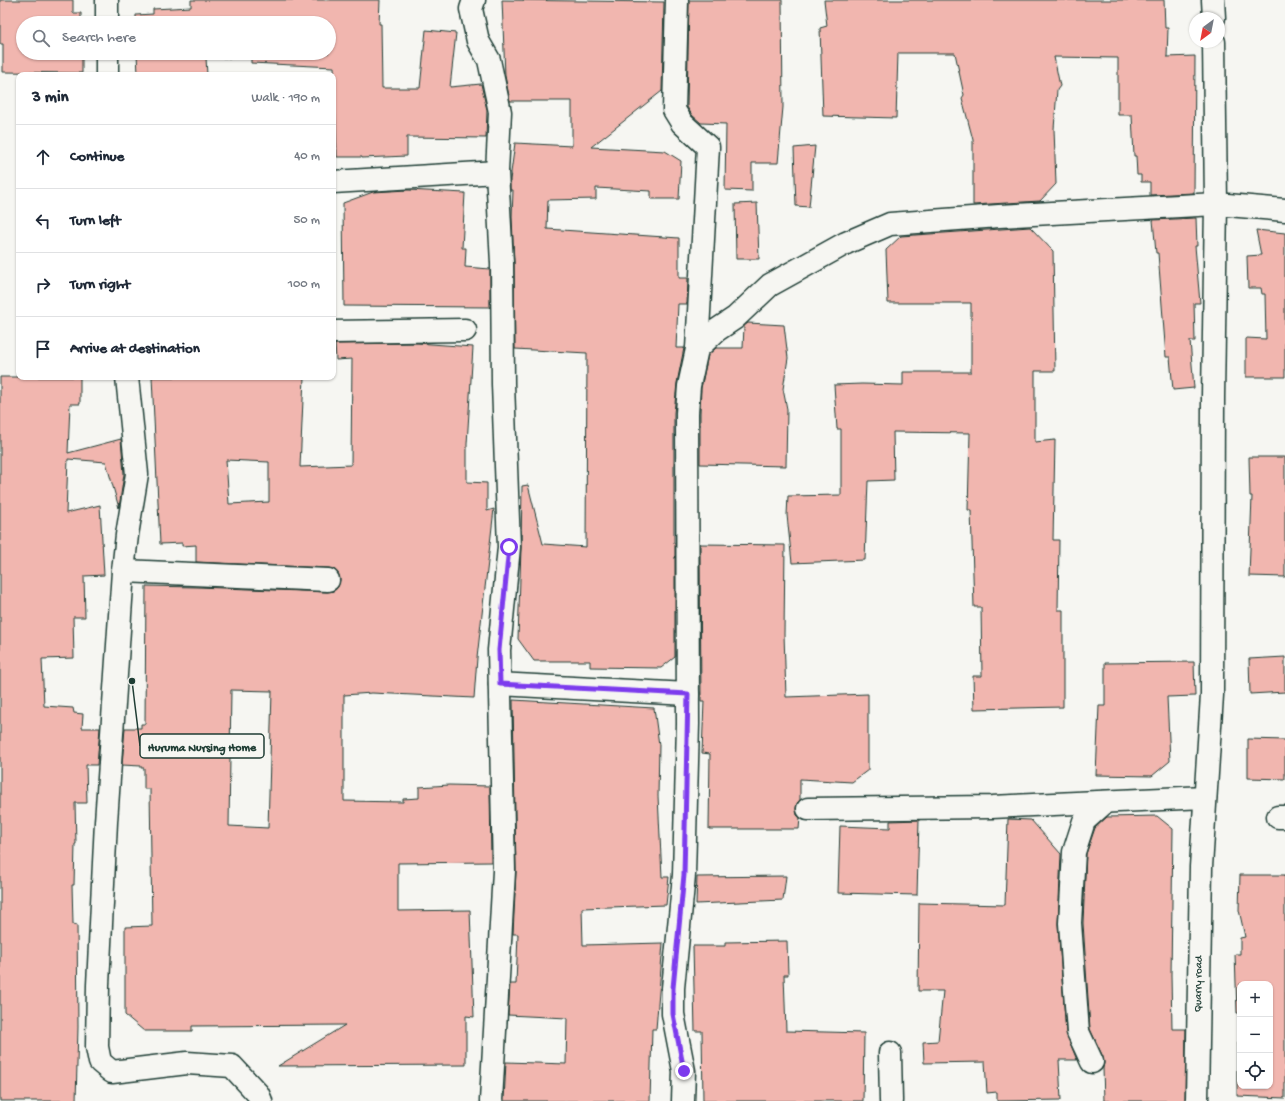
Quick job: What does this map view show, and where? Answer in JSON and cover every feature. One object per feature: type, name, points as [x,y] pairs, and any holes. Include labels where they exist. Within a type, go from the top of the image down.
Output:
[{"type":"street","points":[[107,0],[107,16]]},
{"type":"street","points":[[474,0],[471,9],[478,41],[489,60],[500,112],[497,172],[502,263],[503,384],[509,547],[499,650],[504,872],[491,1101]]},
{"type":"street","points":[[677,0],[674,110],[682,123],[708,147],[697,349],[689,386],[687,413],[688,694],[684,875],[673,988],[673,1014],[684,1071],[684,1101]]},
{"type":"street","points":[[1213,0],[1214,12]]},
{"type":"street","name":"Quarry road","points":[[1197,1101],[1201,867],[1212,696],[1213,397],[1216,204],[1214,48]]},
{"type":"street","points":[[107,60],[108,72]]},
{"type":"street","points":[[336,182],[497,172]]},
{"type":"street","points":[[697,349],[717,330],[735,318],[770,285],[846,243],[890,224],[999,216],[1216,204],[1285,210]]},
{"type":"street","points":[[336,332],[465,330]]},
{"type":"street","points":[[127,380],[137,474],[123,570],[106,822],[98,985],[97,1047],[100,1062],[112,1072],[187,1063],[232,1066],[258,1094],[261,1101]]},
{"type":"street","points":[[123,570],[328,580]]},
{"type":"street","points":[[500,684],[688,694]]},
{"type":"street","points":[[808,809],[992,807],[1205,797]]},
{"type":"street","points":[[1092,1062],[1078,1032],[1070,923],[1073,860],[1074,852],[1084,821],[1105,802]]},
{"type":"street","points":[[890,1053],[891,1101]]},
{"type":"building","points":[[0,0],[73,0],[73,13],[81,13],[81,16],[16,16],[16,60],[82,60],[82,72],[3,72],[3,44],[0,44]]},
{"type":"building","points":[[191,0],[380,0],[379,24],[381,24],[382,88],[420,88],[426,30],[456,33],[450,87],[481,84],[487,110],[486,138],[407,137],[407,156],[362,158],[337,157],[336,72],[334,72],[334,67],[251,63],[251,60],[336,60],[336,16],[136,16],[153,14],[153,9],[191,7]]},
{"type":"building","points":[[502,0],[664,2],[662,91],[591,147],[665,151],[681,161],[679,199],[651,199],[651,191],[596,188],[596,199],[548,200],[547,229],[679,238],[679,278],[688,278],[687,304],[678,304],[676,348],[684,348],[677,383],[674,413],[675,657],[661,668],[590,667],[590,661],[534,661],[518,639],[522,486],[528,485],[543,544],[586,547],[587,353],[515,349],[512,217],[513,190],[510,190],[510,180],[515,143],[572,146],[572,101],[510,101],[505,76]]},
{"type":"building","points":[[689,0],[782,0],[783,107],[778,163],[752,163],[752,191],[725,190],[726,124],[701,123],[692,115],[687,107]]},
{"type":"building","points":[[824,0],[1164,0],[1165,28],[1168,28],[1167,57],[1195,56],[1194,193],[1150,195],[1150,182],[1141,182],[1141,175],[1137,175],[1136,156],[1134,156],[1132,115],[1118,115],[1118,58],[1054,57],[1060,86],[1057,90],[1054,129],[1056,184],[1040,201],[973,205],[973,140],[962,98],[964,95],[955,53],[898,53],[896,118],[823,116],[820,28],[827,26]]},
{"type":"building","points":[[137,60],[206,60],[207,72],[138,72]]},
{"type":"building","points":[[815,146],[809,207],[796,206],[794,148]]},
{"type":"building","points":[[408,190],[465,193],[462,248],[466,248],[465,267],[490,269],[490,307],[344,306],[343,203],[373,192]]},
{"type":"building","points":[[757,203],[759,259],[736,259],[735,204]]},
{"type":"building","points":[[1196,218],[1197,246],[1195,246],[1200,303],[1194,303],[1195,341],[1190,341],[1194,388],[1173,390],[1170,357],[1166,357],[1158,253],[1156,253],[1153,220]]},
{"type":"building","points":[[1030,227],[1053,251],[1055,371],[1035,371],[1035,442],[1055,440],[1053,540],[1059,540],[1058,610],[1063,610],[1063,707],[974,709],[973,676],[982,676],[981,607],[974,607],[971,510],[968,510],[970,433],[893,432],[894,480],[868,481],[865,560],[792,563],[787,515],[788,496],[841,495],[841,429],[837,429],[834,385],[903,385],[903,372],[971,372],[971,303],[888,303],[886,250],[901,236]]},
{"type":"building","points":[[1256,230],[1285,233],[1285,377],[1246,377],[1246,338],[1266,339],[1265,294],[1262,294],[1261,288],[1248,288],[1247,256],[1261,255]]},
{"type":"building","points":[[748,323],[784,325],[788,358],[783,389],[787,409],[786,466],[700,464],[701,388],[708,355],[716,348],[743,348],[744,326]]},
{"type":"building","points":[[417,343],[473,347],[467,444],[467,482],[487,483],[487,511],[494,509],[477,658],[474,698],[372,693],[344,695],[344,801],[403,802],[403,799],[419,798],[419,787],[449,785],[490,786],[491,862],[398,863],[398,911],[470,910],[474,1017],[466,1016],[466,1065],[278,1066],[345,1025],[192,1026],[192,1031],[144,1031],[125,1015],[125,927],[152,926],[150,789],[144,789],[144,768],[141,768],[141,766],[122,765],[125,728],[141,728],[141,724],[145,724],[146,586],[327,592],[333,591],[338,587],[340,580],[339,575],[335,570],[329,568],[196,562],[196,545],[182,546],[182,543],[160,544],[152,380],[304,380],[300,467],[351,465],[352,359],[336,360],[336,344]],"holes":[[[226,460],[269,462],[269,502],[229,504]],[[231,690],[272,691],[268,828],[229,826]]]},
{"type":"building","points":[[0,377],[16,377],[16,380],[80,380],[80,404],[70,404],[68,453],[121,439],[124,474],[119,508],[106,462],[68,459],[66,513],[100,505],[104,575],[84,576],[85,617],[73,617],[74,658],[42,659],[44,706],[73,708],[74,713],[83,714],[82,728],[100,728],[97,765],[86,765],[87,803],[75,803],[76,844],[74,885],[72,885],[73,924],[77,925],[78,1027],[76,1101],[0,1101]]},
{"type":"building","points":[[1249,457],[1285,457],[1285,577],[1249,576],[1252,496],[1250,496]]},
{"type":"building","points":[[700,544],[785,545],[784,634],[786,697],[868,694],[868,770],[852,782],[800,779],[800,800],[797,803],[796,809],[797,815],[800,818],[799,829],[709,829],[710,754],[702,753],[704,701],[701,701]]},
{"type":"building","points":[[1285,657],[1285,692],[1250,694],[1249,659]]},
{"type":"building","points":[[1194,662],[1195,696],[1167,697],[1170,761],[1152,776],[1096,775],[1099,706],[1105,706],[1105,663]]},
{"type":"building","points":[[513,700],[654,708],[659,745],[658,796],[662,877],[669,877],[666,905],[582,908],[583,945],[663,943],[656,1029],[652,1029],[650,1101],[504,1101],[506,1062],[566,1064],[567,1018],[508,1015],[510,984],[516,984],[518,934],[513,934],[516,871]]},
{"type":"building","points":[[1248,739],[1285,740],[1285,779],[1248,778]]},
{"type":"building","points":[[1157,816],[1173,829],[1171,975],[1172,1029],[1186,1029],[1185,1101],[1104,1101],[1103,1057],[1090,1029],[1083,923],[1086,854],[1095,828],[1107,817]]},
{"type":"building","points":[[1008,819],[1031,820],[1061,854],[1058,924],[1066,1033],[1077,1060],[1059,1060],[1061,1100],[997,1101],[997,1092],[987,1093],[985,1062],[924,1063],[923,1042],[938,1041],[943,991],[918,991],[919,903],[1005,905]]},
{"type":"building","points":[[919,820],[917,895],[838,893],[840,826],[890,828],[890,821]]},
{"type":"building","points":[[1240,875],[1285,875],[1285,1098],[1237,1096],[1237,1089],[1273,1089],[1273,981],[1237,981],[1237,1013],[1235,954],[1240,954],[1240,938],[1245,937],[1239,910]]},
{"type":"building","points":[[786,876],[783,900],[696,904],[697,877]]},
{"type":"building","points":[[787,941],[788,975],[784,975],[786,1031],[864,1033],[863,1101],[703,1101],[702,1031],[695,1031],[693,946],[725,946],[725,942]]},
{"type":"place","name":"Huruma Nursing Home","points":[[132,681]]},
{"type":"route","points":[[509,547],[499,650],[500,684],[688,694],[684,875],[673,988],[673,1014],[684,1071]]}]
